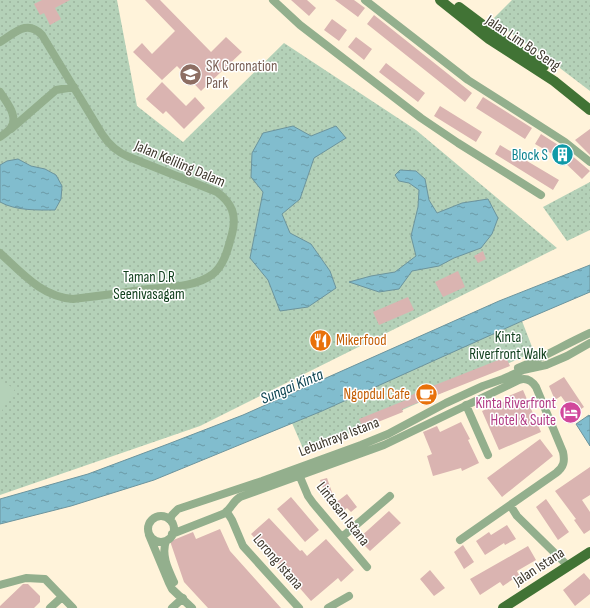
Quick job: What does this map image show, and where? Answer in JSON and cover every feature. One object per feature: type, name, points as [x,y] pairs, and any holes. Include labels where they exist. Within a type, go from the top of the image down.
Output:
[{"type":"main road","name":"Jalan Lim Bo Seng","points":[[440,0],[489,39],[554,81],[590,110]]},
{"type":"main road","name":"Jalan Lim Bo Seng","points":[[450,0],[506,43],[558,75],[590,102]]},
{"type":"main road","name":"Jalan Istana","points":[[504,608],[590,552]]},
{"type":"street","points":[[273,0],[300,25],[421,118],[458,144],[541,195]]},
{"type":"street","points":[[365,0],[468,80],[565,142],[590,162]]},
{"type":"street","name":"Jalan Keliling Dalam","points":[[0,42],[23,28],[30,27],[37,29],[108,142],[120,154],[217,192],[228,202],[233,210],[234,228],[224,260],[219,268],[205,279],[194,283],[73,299],[63,299],[42,289],[0,253]]},
{"type":"street","points":[[0,137],[56,90],[74,87]]},
{"type":"street","points":[[0,92],[13,116],[11,129]]},
{"type":"street","name":"Lebuhraya Istana","points":[[483,386],[499,376],[538,360],[590,333]]},
{"type":"street","name":"Lebuhraya Istana","points":[[170,520],[174,511],[178,509],[262,481],[361,445],[388,434],[446,403],[483,386],[523,370],[546,365],[590,343]]},
{"type":"street","points":[[538,360],[565,351],[575,351]]},
{"type":"street","points":[[183,598],[173,580],[164,556],[163,550],[166,541],[172,534],[227,512],[233,503],[240,497],[300,477],[384,445],[523,378],[531,381],[536,388],[563,452],[564,463],[560,471],[460,540]]},
{"type":"street","points":[[466,405],[488,455]]},
{"type":"street","name":"Lintasan Istana","points":[[300,477],[308,496],[368,566]]},
{"type":"street","points":[[342,537],[390,496]]},
{"type":"street","name":"Lebuhraya Istana","points":[[158,516],[174,506],[200,502]]},
{"type":"street","points":[[510,505],[517,516],[568,566]]},
{"type":"street","name":"Lorong Istana","points":[[227,512],[243,546],[299,608]]},
{"type":"street","points":[[172,534],[173,526],[170,520],[162,516],[154,517],[149,524],[149,535],[169,584],[172,589],[192,608]]},
{"type":"street","points":[[149,535],[158,542],[166,541]]},
{"type":"street","points":[[0,585],[26,578],[45,579],[72,608]]},
{"type":"street","points":[[328,608],[349,596]]},
{"type":"street","points":[[50,608],[62,597]]},
{"type":"street","points":[[172,608],[183,598]]},
{"type":"green space","name":"Taman D.R Seenivasagam","points":[[0,0],[117,0],[137,106],[183,142],[284,43],[416,130],[557,248],[200,426],[0,495]]},
{"type":"green space","points":[[512,0],[590,0],[590,91],[548,59],[492,20]]},
{"type":"green space","points":[[590,182],[590,230],[567,241],[543,207]]},
{"type":"green space","name":"Kinta Riverfront Walk","points":[[522,321],[534,352],[305,453],[292,423]]},
{"type":"green space","points":[[0,380],[15,389],[0,414]]},
{"type":"water","points":[[293,126],[311,136],[336,126],[346,138],[314,158],[300,199],[282,214],[290,233],[311,244],[330,271],[336,288],[308,307],[280,311],[268,280],[250,258],[263,192],[251,177],[252,153],[263,133]]},
{"type":"water","points":[[18,159],[31,166],[45,169],[56,175],[62,186],[61,199],[55,210],[34,210],[13,207],[0,202],[0,165],[7,161]]},
{"type":"water","points":[[400,170],[416,171],[425,179],[429,200],[437,213],[462,203],[488,199],[498,218],[492,234],[481,248],[454,258],[439,266],[412,271],[399,289],[379,292],[349,282],[395,272],[416,256],[411,236],[418,207],[419,190],[409,183],[399,181],[395,175]]},
{"type":"water","name":"Sungai Kinta","points":[[590,265],[590,292],[322,411],[154,480],[71,506],[0,524],[0,499],[88,474],[243,415],[499,301]]},
{"type":"water","points":[[589,415],[590,416],[590,446],[576,424]]},
{"type":"building","points":[[42,0],[70,0],[55,8],[61,19],[50,25],[44,13],[40,15],[34,4]]},
{"type":"building","points":[[145,0],[160,0],[211,52],[226,37],[242,52],[201,91],[177,66],[162,80],[133,52],[142,43],[152,54],[175,31]]},
{"type":"building","points":[[291,0],[307,0],[316,8],[309,16]]},
{"type":"building","points":[[335,0],[354,0],[365,8],[358,17]]},
{"type":"building","points":[[374,15],[472,93],[465,102],[367,24]]},
{"type":"building","points":[[332,19],[347,30],[339,41],[324,30]]},
{"type":"building","points":[[356,37],[372,49],[364,60],[348,47]]},
{"type":"building","points":[[386,63],[425,93],[418,102],[379,72]]},
{"type":"building","points":[[162,82],[186,106],[195,97],[205,108],[184,129],[166,111],[163,114],[146,99]]},
{"type":"building","points":[[483,97],[532,128],[525,139],[476,108]]},
{"type":"building","points":[[440,106],[482,132],[476,142],[434,116]]},
{"type":"building","points":[[590,129],[590,155],[575,140]]},
{"type":"building","name":"Block S","points":[[541,134],[563,148],[590,171],[582,179],[561,159],[535,144]]},
{"type":"building","points":[[500,145],[559,180],[553,190],[495,154]]},
{"type":"building","points":[[483,251],[486,259],[478,263],[474,256]]},
{"type":"building","points":[[458,271],[465,287],[443,297],[435,282]]},
{"type":"building","points":[[408,297],[414,310],[379,325],[373,312]]},
{"type":"building","points":[[506,357],[510,366],[402,409],[403,412],[363,428],[359,419],[406,400],[405,398],[425,389]]},
{"type":"building","points":[[564,377],[584,407],[574,414],[561,396],[555,400],[549,386]]},
{"type":"building","points":[[523,390],[541,432],[499,450],[482,411],[505,401],[504,398]]},
{"type":"building","points":[[461,422],[470,439],[468,440],[479,463],[462,471],[461,468],[433,476],[427,456],[432,454],[423,432],[437,426],[440,432]]},
{"type":"building","points":[[540,439],[553,456],[502,497],[487,478]]},
{"type":"building","points":[[590,467],[590,495],[582,500],[590,512],[590,530],[584,534],[574,520],[576,519],[555,491]]},
{"type":"building","points":[[327,478],[334,498],[327,500],[320,480]]},
{"type":"building","points":[[347,494],[357,507],[351,512],[347,508],[341,513],[334,504]]},
{"type":"building","points":[[291,497],[319,530],[305,542],[277,509]]},
{"type":"building","points":[[546,499],[569,532],[558,540],[536,507]]},
{"type":"building","points":[[389,511],[401,523],[370,551],[358,539]]},
{"type":"building","points":[[269,518],[300,551],[302,550],[307,556],[326,539],[354,570],[341,582],[338,578],[311,601],[251,534]]},
{"type":"building","points":[[507,525],[516,539],[505,545],[504,543],[485,555],[476,541],[489,532],[491,535]]},
{"type":"building","points":[[220,529],[230,551],[281,608],[208,608],[184,582],[171,541],[193,532],[196,539]]},
{"type":"building","points":[[463,545],[474,562],[464,569],[454,552]]},
{"type":"building","points":[[528,546],[536,560],[517,571],[519,575],[503,586],[500,582],[480,595],[470,579]]},
{"type":"building","points":[[430,570],[445,588],[434,596],[420,579]]},
{"type":"building","points":[[584,573],[590,580],[590,594],[575,606],[563,590]]},
{"type":"building","points":[[23,584],[28,584],[40,596],[40,602],[34,608],[0,608],[0,606]]},
{"type":"place","name":"SK Coronation Park","points":[[191,75]]},
{"type":"place","name":"Block S","points":[[563,155]]},
{"type":"place","name":"Mikerfood","points":[[321,340]]},
{"type":"place","name":"Ngopdul Cafe","points":[[426,394]]},
{"type":"place","name":"Kinta Riverfront Hotel & Suite","points":[[571,412]]}]
